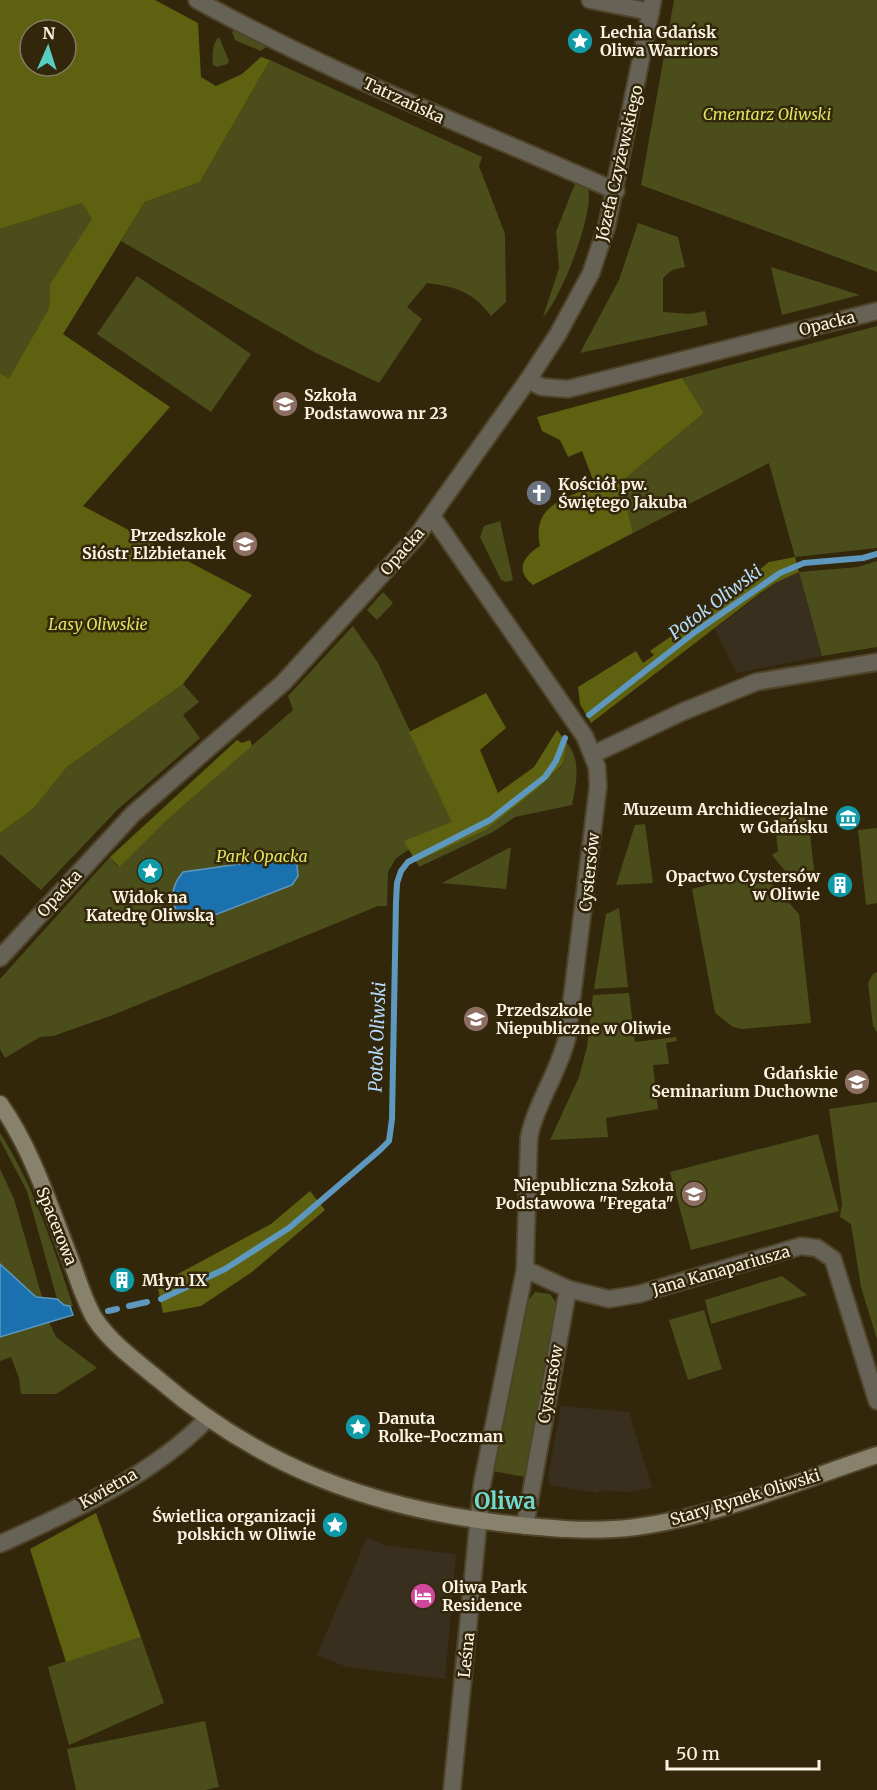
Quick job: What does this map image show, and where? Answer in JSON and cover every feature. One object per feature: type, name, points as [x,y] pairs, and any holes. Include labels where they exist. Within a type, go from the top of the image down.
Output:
[{"type":"main road","name":"Spacerowa","points":[[0,1104],[35,1172],[87,1303],[95,1319],[118,1345]]},
{"type":"main road","name":"Stary Rynek Oliwski","points":[[118,1345],[207,1419],[272,1458],[336,1487],[390,1504],[479,1521],[525,1526],[597,1529],[668,1521],[735,1503],[877,1455]]},
{"type":"street","points":[[590,0],[652,6]]},
{"type":"street","name":"Tatrzańska","points":[[202,1],[278,42],[470,130],[616,190]]},
{"type":"street","name":"Józefa Czyżewskiego","points":[[528,380],[558,334],[591,273],[607,225],[652,6]]},
{"type":"street","name":"Opacka","points":[[0,958],[133,814],[283,683],[417,536],[465,465],[528,380],[542,387],[568,389],[877,311]]},
{"type":"street","name":"Cystersów","points":[[432,516],[594,754],[598,787],[567,1038],[561,1064],[531,1126],[529,1138],[525,1269],[482,1485],[479,1521]]},
{"type":"street","points":[[594,754],[682,712],[756,682],[877,662]]},
{"type":"street","name":"Jana Kanapariusza","points":[[568,1289],[609,1299],[639,1294],[801,1246],[817,1248],[833,1259],[877,1401]]},
{"type":"street","points":[[525,1269],[568,1289]]},
{"type":"street","name":"Cystersów","points":[[525,1526],[568,1289]]},
{"type":"street","name":"Kwietna","points":[[0,1544],[97,1497],[179,1446],[207,1419]]},
{"type":"street","name":"Leśna","points":[[452,1790],[479,1521]]},
{"type":"shaded area","points":[[799,572],[822,656],[737,673],[715,629],[775,583]]},
{"type":"shaded area","points":[[561,1406],[629,1412],[652,1488],[627,1492],[600,1490],[597,1493],[550,1485],[548,1477]]},
{"type":"shaded area","points":[[367,1537],[383,1545],[456,1554],[445,1679],[347,1667],[317,1655]]},
{"type":"green space","name":"Lasy Oliwskie","points":[[0,0],[155,0],[198,23],[201,77],[216,86],[242,74],[261,57],[270,60],[200,182],[145,202],[63,334],[170,407],[83,506],[252,595],[183,684],[67,767],[33,809],[0,833],[0,373],[9,378],[49,308],[50,284],[92,219],[82,203],[0,229]]},
{"type":"green space","name":"Cmentarz Oliwski","points":[[674,0],[877,0],[877,272],[641,185]]},
{"type":"green space","points":[[237,29],[267,46],[261,51],[235,40],[232,32]]},
{"type":"green space","points":[[219,37],[229,61],[217,67],[213,65],[213,54]]},
{"type":"green space","points":[[270,60],[482,157],[479,166],[505,234],[506,302],[491,316],[477,301],[463,292],[447,286],[427,283],[407,307],[422,319],[379,383],[314,352],[121,241],[145,202],[200,182]]},
{"type":"green space","points":[[576,181],[588,189],[589,200],[586,216],[567,276],[543,317],[559,268],[556,232]]},
{"type":"green space","points":[[82,203],[93,219],[50,284],[49,308],[9,378],[0,373],[0,229]]},
{"type":"green space","points":[[638,223],[678,237],[685,267],[672,270],[663,278],[663,312],[691,314],[705,311],[708,325],[580,353],[619,280]]},
{"type":"green space","points":[[771,267],[860,295],[782,315]]},
{"type":"green space","points":[[137,276],[251,354],[211,412],[97,334]]},
{"type":"green space","points":[[877,326],[877,548],[795,557],[769,463],[633,533],[621,482],[704,413],[682,378]]},
{"type":"green space","points":[[682,378],[704,413],[621,482],[633,533],[533,585],[524,574],[523,564],[529,554],[540,546],[539,532],[546,512],[562,499],[595,485],[582,451],[568,457],[560,440],[542,431],[537,417]]},
{"type":"green space","points":[[500,521],[513,580],[506,582],[501,580],[480,537],[484,526]]},
{"type":"green space","points":[[795,557],[799,572],[775,583],[759,594],[591,723],[580,704],[578,687],[636,651],[643,663],[654,655],[650,651],[716,605],[769,562]]},
{"type":"green space","points":[[877,561],[877,647],[822,656],[799,572],[858,567]]},
{"type":"green space","points":[[383,592],[393,603],[377,620],[367,610]]},
{"type":"green space","name":"Park Opacka","points":[[353,626],[378,663],[453,822],[396,858],[388,872],[387,906],[378,906],[113,1015],[53,1036],[40,1037],[5,1058],[0,1049],[0,979],[110,857],[118,867],[168,819],[293,710],[288,696]]},
{"type":"green space","points":[[183,684],[199,702],[183,715],[200,738],[117,810],[41,890],[0,854],[0,833],[33,809],[67,767]]},
{"type":"green space","points":[[486,693],[506,728],[480,750],[498,793],[534,767],[557,730],[567,743],[563,764],[539,788],[486,830],[416,862],[404,841],[452,822],[409,732]]},
{"type":"green space","points":[[237,740],[242,743],[250,740],[252,746],[168,819],[119,867],[110,857]]},
{"type":"green space","points":[[567,743],[572,750],[576,765],[572,805],[515,817],[493,832],[419,867],[416,862],[486,830],[539,788],[563,765]]},
{"type":"green space","points":[[808,814],[815,880],[803,866],[791,878],[772,855],[778,851],[774,818]]},
{"type":"green space","points":[[645,824],[653,883],[616,885],[635,825]]},
{"type":"green space","points":[[877,828],[877,903],[866,905],[858,830]]},
{"type":"green space","points":[[511,847],[506,889],[442,883]]},
{"type":"green space","points":[[748,874],[765,876],[799,914],[811,1023],[742,1029],[733,1027],[715,1013],[692,889]]},
{"type":"green space","points":[[619,908],[628,987],[594,989],[606,914]]},
{"type":"green space","points":[[877,972],[877,1032],[873,1026],[868,983],[873,974]]},
{"type":"green space","points":[[629,993],[635,1042],[676,1037],[677,1041],[666,1043],[669,1064],[653,1065],[658,1109],[606,1118],[608,1137],[550,1140],[579,1077],[587,1047],[593,995]]},
{"type":"green space","points":[[877,1102],[877,1339],[861,1287],[851,1224],[840,1217],[842,1204],[829,1109]]},
{"type":"green space","points":[[0,1133],[33,1195],[73,1306],[64,1306],[57,1299],[27,1191],[0,1140]]},
{"type":"green space","points":[[818,1134],[839,1211],[691,1250],[670,1172]]},
{"type":"green space","points":[[0,1169],[14,1199],[42,1297],[36,1297],[0,1264]]},
{"type":"green space","points":[[310,1191],[325,1210],[252,1272],[201,1306],[163,1313],[158,1288],[161,1283],[271,1224]]},
{"type":"green space","points":[[782,1276],[807,1295],[711,1324],[705,1300]]},
{"type":"green space","points":[[535,1292],[550,1294],[557,1304],[525,1477],[493,1471],[528,1301]]},
{"type":"green space","points":[[704,1310],[722,1369],[688,1380],[669,1320]]},
{"type":"green space","points":[[49,1322],[56,1337],[97,1368],[56,1394],[21,1394],[19,1378],[11,1357],[0,1361],[0,1337]]},
{"type":"green space","points":[[96,1513],[141,1637],[66,1662],[30,1549]]},
{"type":"green space","points":[[141,1637],[164,1703],[69,1745],[48,1667]]},
{"type":"green space","points":[[205,1721],[219,1787],[205,1790],[76,1790],[67,1749]]},
{"type":"water","points":[[289,857],[297,865],[298,876],[292,885],[194,923],[186,922],[174,904],[173,892],[183,872]]},
{"type":"water","points":[[0,1264],[36,1297],[57,1299],[64,1305],[70,1306],[73,1315],[0,1337]]},
{"type":"waterway","name":"Potok Oliwski","points":[[589,715],[695,632],[780,573],[804,563],[863,558],[877,554]]},
{"type":"waterway","name":"Potok Oliwski","points":[[161,1299],[225,1269],[289,1228],[389,1141],[392,1119],[396,902],[397,883],[401,871],[408,862],[490,820],[545,777],[556,761],[565,738]]},
{"type":"waterway","name":"Potok Oliwski","points":[[129,1306],[147,1302]]},
{"type":"waterway","name":"Potok Oliwski","points":[[108,1311],[117,1309]]},
{"type":"place","name":"Lechia Gdańsk Oliwa Warriors","points":[[580,41]]},
{"type":"place","name":"Szkoła Podstawowa nr 23","points":[[285,404]]},
{"type":"place","name":"Kościół pw. Świętego Jakuba","points":[[539,493]]},
{"type":"place","name":"Przedszkole Sióstr Elżbietanek","points":[[245,544]]},
{"type":"place","name":"Muzeum Archidiecezjalne w Gdańsku","points":[[848,818]]},
{"type":"place","name":"Widok na Katedrę Oliwską","points":[[150,871]]},
{"type":"place","name":"Opactwo Cystersów w Oliwie","points":[[840,885]]},
{"type":"place","name":"Przedszkole Niepubliczne w Oliwie","points":[[476,1019]]},
{"type":"place","name":"Gdańskie Seminarium Duchowne","points":[[857,1082]]},
{"type":"place","name":"Niepubliczna Szkoła Podstawowa \"Fregata\"","points":[[694,1194]]},
{"type":"place","name":"Młyn IX","points":[[122,1280]]},
{"type":"place","name":"Danuta Rolke-Poczman","points":[[358,1427]]},
{"type":"place","name":"Świetlica organizacji polskich w Oliwie","points":[[335,1525]]},
{"type":"place","name":"Oliwa Park Residence","points":[[423,1596]]},
{"type":"district","name":"Oliwa","points":[[505,1501]]}]
